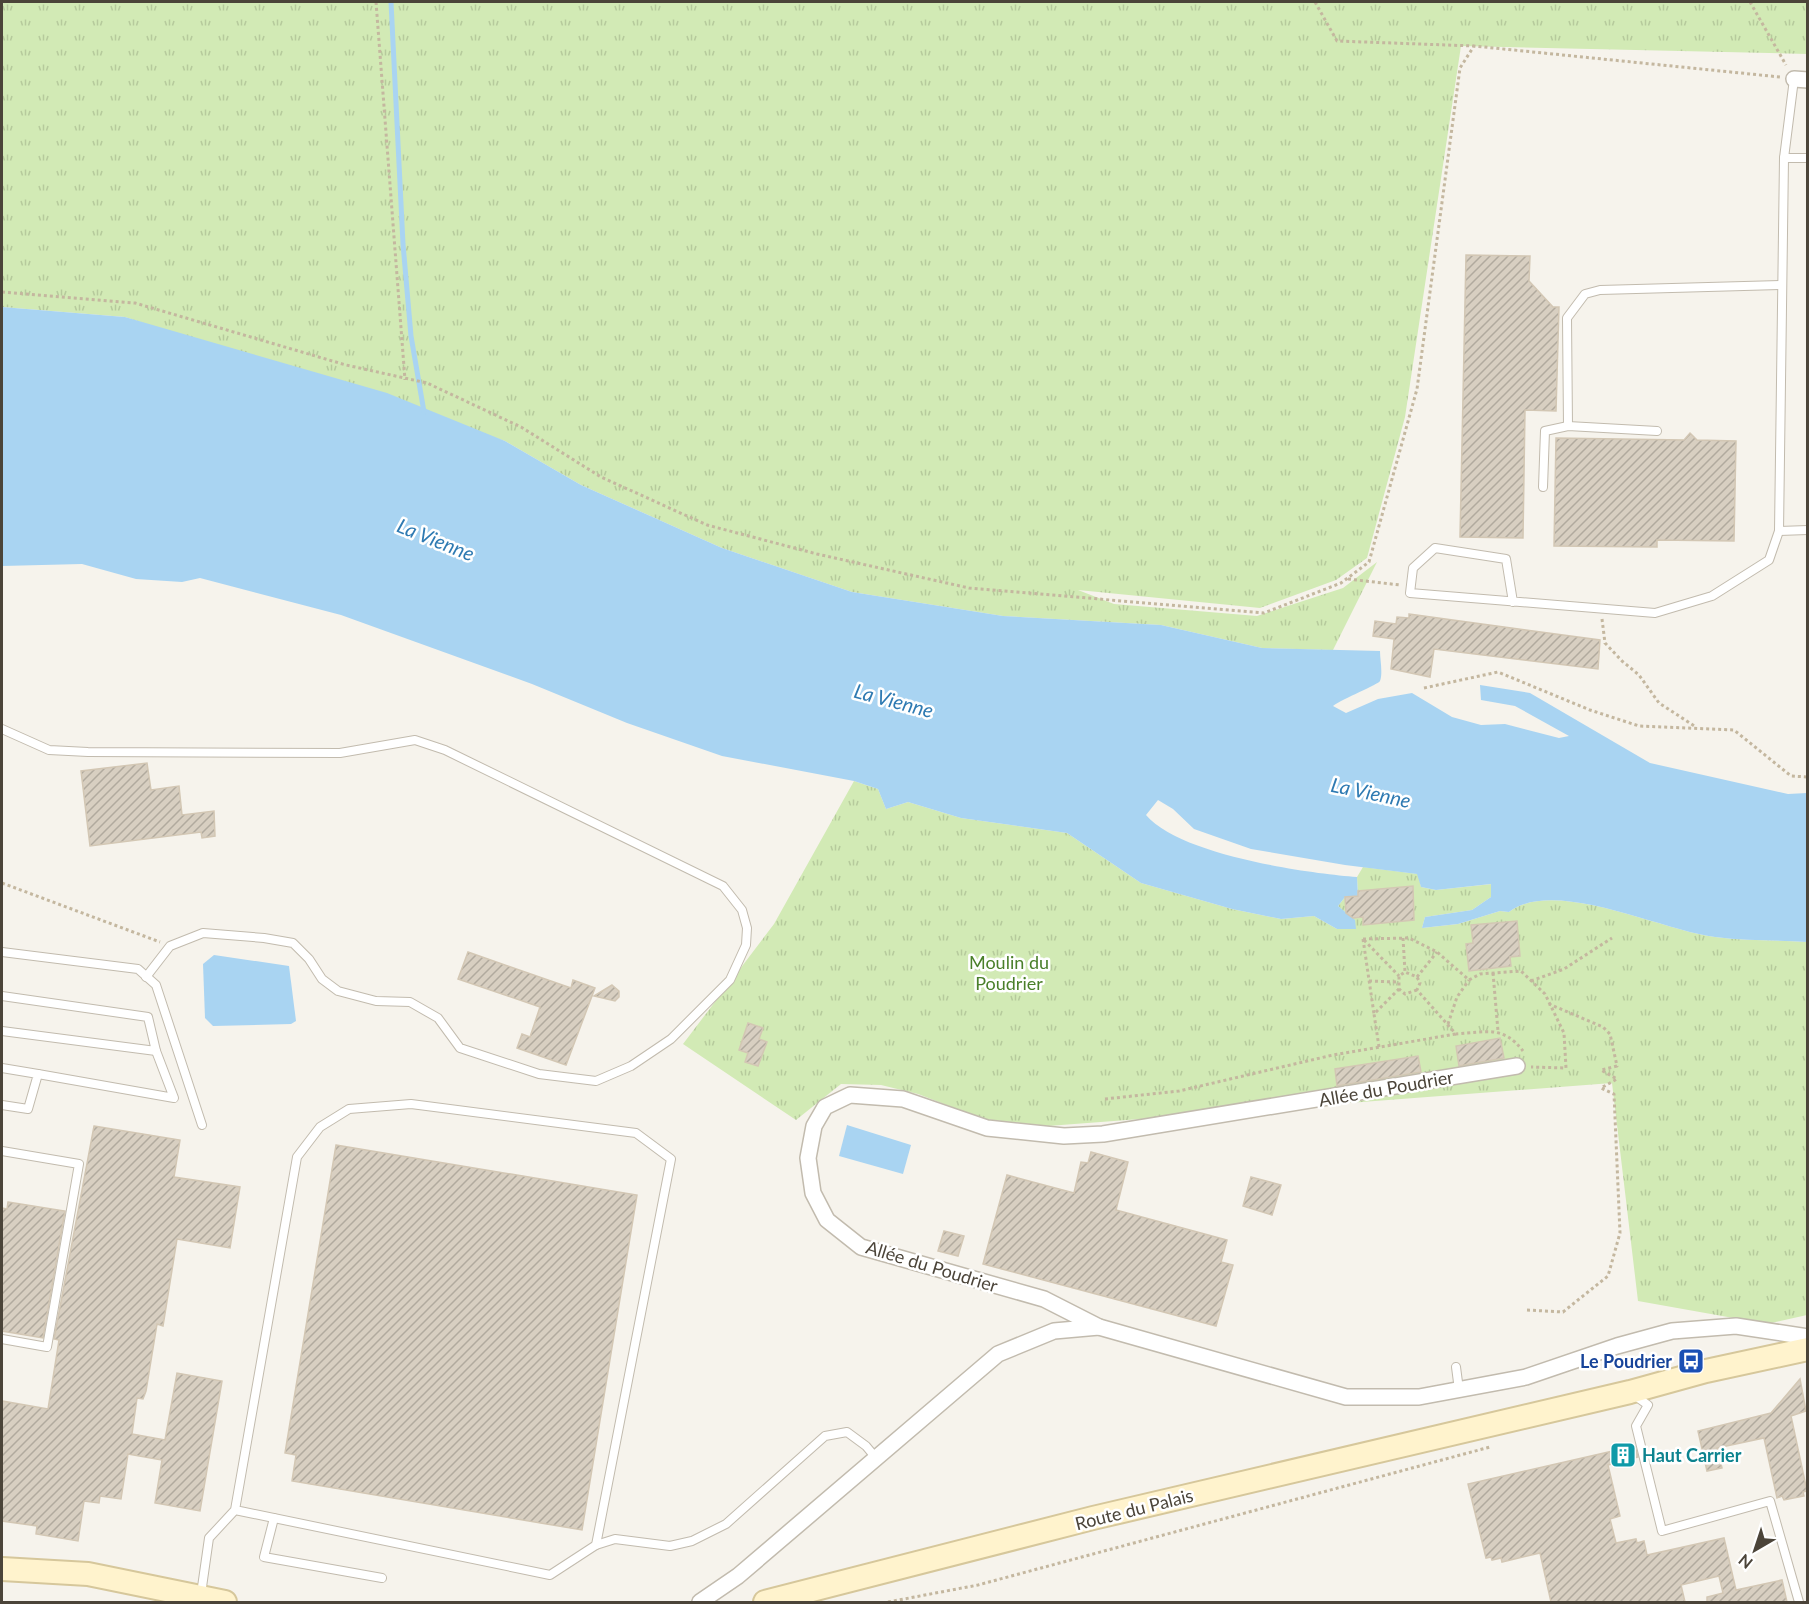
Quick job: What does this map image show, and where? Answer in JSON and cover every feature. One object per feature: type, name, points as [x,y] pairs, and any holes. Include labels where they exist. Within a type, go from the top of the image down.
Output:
[{"type":"main road","name":"Route du Palais","points":[[765,1602],[1082,1521],[1630,1392],[1706,1371],[1808,1350]]},
{"type":"main road","points":[[2,1555],[38,1561],[66,1572]]},
{"type":"main road","points":[[2,1569],[66,1572],[225,1602]]},
{"type":"street","name":"Allée du Poudrier","points":[[1517,1066],[1084,1135],[1064,1136],[987,1128],[903,1099],[849,1095],[825,1107],[814,1125],[807,1158],[813,1193],[827,1220],[861,1247],[1044,1299],[1099,1327],[1346,1396],[1419,1397],[1526,1377],[1617,1346],[1672,1331],[1736,1326],[1808,1337]]},
{"type":"street","points":[[700,1602],[738,1576],[999,1354],[1054,1331],[1099,1327]]},
{"type":"lane","points":[[1513,602],[1506,559],[1436,548],[1413,568],[1410,593],[1513,602],[1655,613],[1712,596],[1769,561],[1779,531],[1784,158],[1801,79]]},
{"type":"lane","points":[[1784,158],[1808,158]]},
{"type":"lane","points":[[1568,426],[1567,318],[1585,294],[1600,291],[1782,285]]},
{"type":"lane","points":[[1543,487],[1545,431],[1568,426],[1657,431]]},
{"type":"lane","points":[[1779,531],[1808,531]]},
{"type":"lane","points":[[2,729],[49,750],[88,752],[340,753],[415,740],[445,750],[723,886],[742,910],[747,928],[746,945],[730,980],[672,1040],[631,1066],[596,1081],[539,1074],[460,1048],[438,1018],[410,1002],[376,1001],[338,991],[322,979],[309,958],[293,943],[203,933],[170,946],[146,977]]},
{"type":"lane","points":[[2,952],[138,969],[156,985],[202,1125]]},
{"type":"lane","points":[[2,996],[148,1017],[156,1051],[174,1098],[2,1068]]},
{"type":"lane","points":[[2,1031],[156,1051]]},
{"type":"lane","points":[[2,1105],[28,1109],[38,1074]]},
{"type":"lane","points":[[200,1598],[209,1538],[235,1510],[297,1157],[320,1127],[349,1109],[411,1104],[636,1133],[671,1159],[596,1545]]},
{"type":"lane","points":[[2,1151],[79,1164],[47,1347],[2,1339]]},
{"type":"lane","points":[[1456,1367],[1459,1390]]},
{"type":"lane","points":[[1630,1392],[1648,1405],[1636,1425],[1662,1531],[1770,1501],[1799,1602]]},
{"type":"lane","points":[[235,1510],[550,1575],[596,1545],[615,1539],[670,1546],[692,1541],[709,1533],[726,1524],[825,1436],[847,1432],[866,1446],[876,1458]]},
{"type":"lane","points":[[274,1518],[264,1557],[382,1578]]},
{"type":"path","points":[[376,2],[405,380]]},
{"type":"path","points":[[1315,2],[1337,41],[1474,46],[1801,79]]},
{"type":"path","points":[[1750,2],[1801,79]]},
{"type":"path","points":[[2,292],[135,303],[346,365],[405,380],[427,383],[520,427],[601,477],[707,525],[817,554],[969,588],[1264,613],[1347,579],[1370,562],[1417,388],[1460,68],[1474,46]]},
{"type":"path","points":[[1347,579],[1411,587]]},
{"type":"path","points":[[1600,609],[1605,643],[1622,662],[1639,675],[1659,703],[1697,728]]},
{"type":"path","points":[[1424,688],[1498,672],[1590,710],[1639,726],[1734,730],[1791,776],[1808,777]]},
{"type":"path","points":[[2,883],[170,946]]},
{"type":"path","points":[[1403,938],[1405,972]]},
{"type":"path","points":[[1363,939],[1409,938],[1437,952],[1469,980]]},
{"type":"path","points":[[1531,981],[1564,969],[1612,938]]},
{"type":"path","points":[[1363,939],[1399,976]]},
{"type":"path","points":[[1363,939],[1379,1047]]},
{"type":"path","points":[[1417,977],[1437,952]]},
{"type":"path","points":[[1405,972],[1417,977],[1420,983],[1417,990],[1405,994],[1399,989],[1397,982],[1399,976],[1405,972]]},
{"type":"path","points":[[1448,1024],[1457,997],[1469,980],[1480,974],[1521,972],[1545,994],[1564,1032],[1566,1068],[1517,1066]]},
{"type":"path","points":[[1493,973],[1498,1031]]},
{"type":"path","points":[[1369,981],[1397,982]]},
{"type":"path","points":[[1374,1014],[1399,989]]},
{"type":"path","points":[[1417,990],[1456,1034]]},
{"type":"path","points":[[1527,1310],[1563,1312],[1608,1276],[1620,1233],[1614,1094],[1601,1088],[1617,1079],[1601,1070],[1617,1066],[1610,1034],[1603,1027],[1549,1004]]},
{"type":"path","points":[[1105,1099],[1179,1091],[1379,1047],[1456,1034],[1498,1031],[1513,1039],[1536,1067]]},
{"type":"path","points":[[888,1602],[978,1585],[1492,1446]]},
{"type":"green space","points":[[2,2],[1807,2],[1808,54],[1461,46],[1405,417],[1367,558],[1336,580],[1260,608],[1078,590],[1114,604],[1257,616],[1343,588],[1377,562],[1333,650],[1262,648],[1161,625],[1003,616],[852,592],[722,548],[581,485],[505,441],[125,317],[2,307]]},
{"type":"green space","name":"Moulin du Poudrier","points":[[854,781],[878,789],[886,809],[908,802],[961,818],[1067,833],[1141,883],[1232,909],[1281,919],[1314,916],[1337,929],[1346,913],[1338,906],[1345,897],[1358,895],[1357,877],[1363,867],[1418,874],[1421,887],[1436,890],[1492,884],[1491,897],[1472,910],[1425,917],[1422,928],[1458,924],[1500,911],[1509,912],[1529,903],[1553,900],[1609,909],[1715,937],[1807,942],[1807,1315],[1767,1324],[1638,1301],[1612,1083],[1048,1126],[983,1119],[918,1094],[881,1085],[841,1084],[796,1120],[683,1044],[774,924]]},
{"type":"water","name":"La Vienne","points":[[2,307],[125,317],[387,393],[505,441],[581,485],[722,548],[852,592],[1003,616],[1161,625],[1262,648],[1380,651],[1380,681],[1333,706],[1346,713],[1378,699],[1412,693],[1452,717],[1481,725],[1505,724],[1559,738],[1569,736],[1515,706],[1481,700],[1480,685],[1530,693],[1650,763],[1788,794],[1807,793],[1807,942],[1715,937],[1609,909],[1553,900],[1529,903],[1509,912],[1500,911],[1458,924],[1422,928],[1425,917],[1472,910],[1491,897],[1491,884],[1436,890],[1421,887],[1417,874],[1345,865],[1251,849],[1194,829],[1173,809],[1158,800],[1146,815],[1163,829],[1186,841],[1245,860],[1357,877],[1358,896],[1345,897],[1338,906],[1355,920],[1356,929],[1337,929],[1314,916],[1281,919],[1232,909],[1141,883],[1067,833],[961,818],[908,802],[886,809],[878,789],[854,781],[722,756],[627,723],[532,684],[341,615],[200,578],[182,582],[136,579],[82,564],[2,566]]},
{"type":"water","points":[[214,955],[289,966],[296,1021],[291,1024],[213,1026],[205,1018],[203,964]]},
{"type":"water","points":[[847,1125],[911,1145],[903,1174],[839,1156]]},
{"type":"building","points":[[1466,255],[1530,256],[1529,281],[1553,307],[1559,307],[1556,411],[1525,410],[1523,538],[1460,537]]},
{"type":"building","points":[[1690,433],[1697,440],[1736,441],[1734,541],[1657,540],[1657,547],[1554,546],[1556,438],[1684,440]]},
{"type":"building","points":[[1409,614],[1600,640],[1598,669],[1434,649],[1430,677],[1391,669],[1394,639],[1373,636],[1375,621],[1396,624],[1397,617],[1409,618]]},
{"type":"building","points":[[147,763],[151,790],[179,786],[182,815],[214,811],[215,836],[202,838],[201,832],[90,846],[81,771]]},
{"type":"building","points":[[1413,886],[1414,920],[1363,925],[1363,917],[1353,918],[1346,913],[1345,897],[1358,896],[1358,891]]},
{"type":"building","points":[[1517,921],[1520,956],[1510,957],[1511,966],[1469,971],[1466,944],[1473,943],[1471,925]]},
{"type":"building","points":[[468,952],[571,988],[573,980],[595,988],[566,1065],[517,1048],[522,1034],[530,1037],[540,1007],[458,979]]},
{"type":"building","points":[[612,985],[619,991],[619,997],[615,1001],[594,996]]},
{"type":"building","points":[[748,1023],[763,1028],[759,1039],[767,1042],[758,1066],[745,1062],[748,1053],[739,1050]]},
{"type":"building","points":[[1500,1038],[1504,1058],[1459,1066],[1456,1046]]},
{"type":"building","points":[[1418,1056],[1421,1072],[1337,1086],[1335,1069]]},
{"type":"building","points":[[94,1126],[180,1140],[174,1177],[240,1187],[230,1248],[177,1239],[163,1326],[157,1324],[146,1391],[143,1399],[137,1398],[132,1434],[165,1440],[177,1373],[222,1381],[200,1511],[155,1503],[162,1460],[128,1454],[121,1499],[100,1496],[99,1503],[84,1501],[78,1541],[36,1534],[37,1526],[2,1521],[2,1401],[48,1409],[59,1340],[54,1339]]},
{"type":"building","points":[[336,1145],[637,1195],[582,1530],[292,1481],[296,1455],[285,1453]]},
{"type":"building","points":[[1091,1152],[1128,1162],[1116,1210],[1227,1240],[1221,1262],[1233,1265],[1216,1326],[983,1264],[1007,1175],[1074,1193],[1081,1162],[1088,1163]]},
{"type":"building","points":[[1251,1177],[1281,1185],[1272,1215],[1243,1206]]},
{"type":"building","points":[[8,1202],[65,1211],[43,1338],[2,1331],[2,1208],[7,1209]]},
{"type":"building","points":[[944,1231],[964,1236],[958,1256],[938,1251]]},
{"type":"building","points":[[1800,1379],[1806,1411],[1791,1416],[1807,1491],[1803,1492],[1804,1496],[1784,1500],[1782,1496],[1777,1498],[1764,1438],[1717,1448],[1722,1468],[1707,1471],[1698,1431],[1771,1413]]},
{"type":"building","points":[[1635,1446],[1638,1457],[1608,1465],[1620,1516],[1610,1519],[1616,1543],[1636,1539],[1637,1543],[1644,1541],[1647,1555],[1724,1538],[1736,1590],[1782,1580],[1787,1602],[1707,1602],[1707,1597],[1723,1593],[1719,1576],[1681,1585],[1685,1602],[1551,1602],[1540,1553],[1502,1562],[1501,1558],[1492,1560],[1491,1557],[1486,1558],[1468,1484]]},
{"type":"waterway","points":[[391,2],[403,244],[411,336],[424,412]]},
{"type":"place","name":"Le Poudrier","points":[[1691,1361]]},
{"type":"place","name":"Haut Carrier","points":[[1623,1455]]}]
